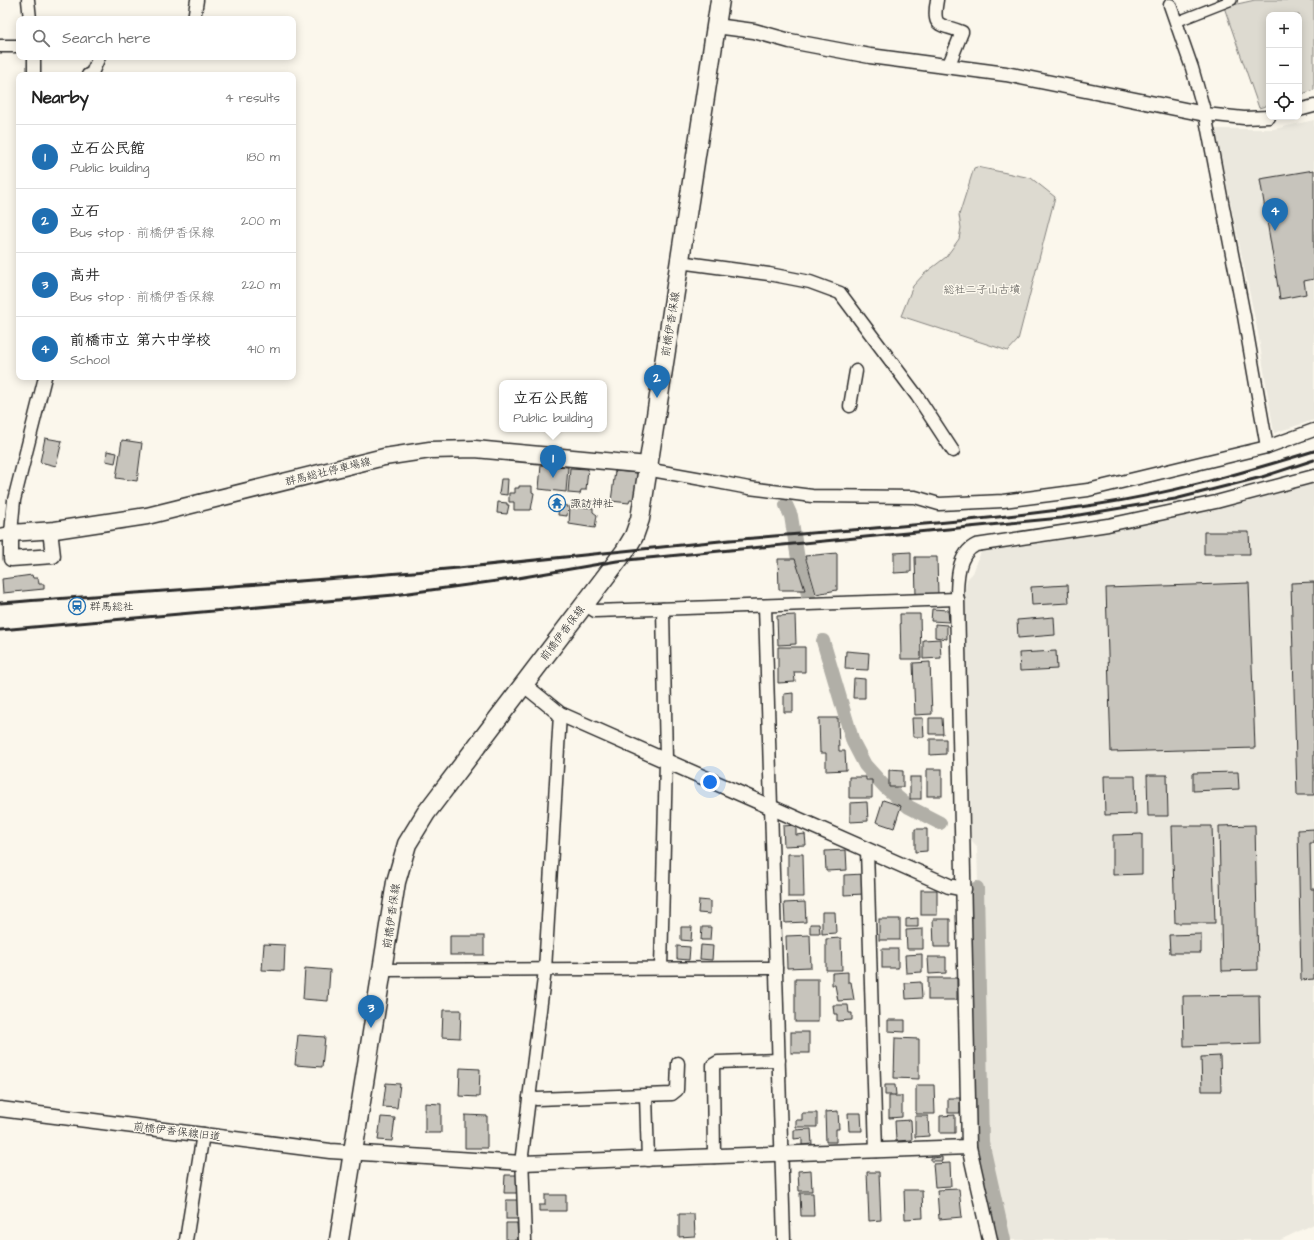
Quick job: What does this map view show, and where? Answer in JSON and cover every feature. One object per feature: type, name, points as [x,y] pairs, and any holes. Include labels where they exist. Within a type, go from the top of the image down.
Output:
[{"type":"main road","name":"前橋伊香保線","points":[[339,1240],[398,870],[407,844],[426,813],[625,551],[637,528],[720,0]]},
{"type":"main road","name":"群馬総社停車場線","points":[[5,534],[50,530],[147,516],[384,457],[430,450],[457,448],[490,450],[648,465]]},
{"type":"street","points":[[28,0],[30,16]]},
{"type":"street","points":[[194,16],[197,0]]},
{"type":"street","points":[[937,0],[934,14],[936,21],[942,26],[962,32],[948,67]]},
{"type":"street","points":[[1176,22],[1232,0]]},
{"type":"street","points":[[1170,5],[1192,68],[1205,114],[1244,316],[1267,447]]},
{"type":"street","points":[[716,26],[754,31],[790,41],[831,49],[948,67],[1006,74],[1205,114],[1244,118],[1266,117]]},
{"type":"street","points":[[0,46],[16,46]]},
{"type":"street","points":[[34,60],[34,72]]},
{"type":"street","points":[[92,72],[98,60]]},
{"type":"street","points":[[1302,109],[1314,106]]},
{"type":"street","points":[[679,262],[769,274],[810,282],[840,293],[917,396],[953,451]]},
{"type":"street","points":[[850,406],[856,371]]},
{"type":"street","points":[[44,380],[5,534],[11,559],[53,556],[50,530]]},
{"type":"street","points":[[648,465],[658,471],[749,488],[812,496],[914,497],[939,504],[1003,501],[1088,490],[1267,447],[1314,430]]},
{"type":"street","points":[[990,1240],[969,1148],[957,599],[957,579],[961,563],[967,551],[976,544],[1108,525],[1216,502],[1314,476]]},
{"type":"street","points":[[584,604],[595,611],[957,599]]},
{"type":"street","points":[[765,606],[783,1155],[784,1240]]},
{"type":"street","points":[[661,968],[666,760],[663,609]]},
{"type":"street","points":[[523,684],[560,714],[948,886],[964,889]]},
{"type":"street","points":[[525,1240],[522,1163],[545,970],[560,714]]},
{"type":"street","points":[[867,850],[876,1151]]},
{"type":"street","points":[[383,970],[776,968]]},
{"type":"street","points":[[714,1158],[713,1065],[718,1062],[779,1060]]},
{"type":"street","points":[[530,1097],[537,1099],[672,1094],[678,1090],[678,1063]]},
{"type":"street","points":[[646,1095],[648,1160]]},
{"type":"street","name":"前橋伊香保線旧道","points":[[0,1109],[354,1153],[522,1163],[714,1158],[969,1148]]},
{"type":"street","points":[[186,1240],[203,1134]]},
{"type":"shaded area","points":[[1314,120],[1314,420],[1274,433],[1258,333],[1215,129],[1274,129]]},
{"type":"shaded area","points":[[1314,483],[1314,1224],[1280,1240],[1006,1240],[985,1145],[977,846],[971,840],[964,596],[967,579],[973,573],[982,549],[1059,540],[1141,524],[1216,508]]},
{"type":"green space","points":[[1255,0],[1314,0],[1314,90],[1302,94],[1302,12],[1266,12],[1266,106],[1259,108],[1224,7]]},
{"type":"green space","name":"総社二子山古墳","points":[[977,167],[1031,178],[1055,197],[1018,340],[1008,351],[901,316],[913,286],[924,274],[946,257],[959,239],[961,228],[959,215],[974,168]]},
{"type":"building","points":[[1314,170],[1314,279],[1304,281],[1306,294],[1280,299],[1260,179]]},
{"type":"building","points":[[45,438],[62,441],[56,466],[40,462]]},
{"type":"building","points":[[122,440],[142,443],[137,481],[116,478]]},
{"type":"building","points":[[107,451],[117,453],[115,463],[106,461]]},
{"type":"building","points":[[541,465],[568,467],[566,492],[539,489]]},
{"type":"building","points":[[570,468],[588,469],[586,490],[581,490],[580,494],[568,493]]},
{"type":"building","points":[[615,471],[641,473],[638,500],[630,499],[629,503],[611,501]]},
{"type":"building","points":[[501,479],[508,479],[507,495],[499,494]]},
{"type":"building","points":[[519,486],[532,486],[532,492],[534,493],[531,510],[514,510],[514,502],[509,502],[509,493],[515,493],[515,488],[519,488]]},
{"type":"building","points":[[498,502],[507,503],[507,505],[509,505],[507,514],[497,513]]},
{"type":"building","points":[[559,505],[568,506],[567,516],[558,515]]},
{"type":"building","points":[[570,506],[593,508],[593,512],[597,515],[595,528],[569,524]]},
{"type":"building","points":[[1204,532],[1249,532],[1250,554],[1204,554]]},
{"type":"building","points":[[911,552],[911,572],[894,573],[894,553]]},
{"type":"building","points":[[837,553],[837,590],[816,594],[805,556]]},
{"type":"building","points":[[915,557],[937,557],[938,595],[916,595]]},
{"type":"building","points":[[778,559],[795,559],[805,590],[779,590]]},
{"type":"building","points":[[32,575],[33,578],[38,578],[39,584],[44,584],[44,589],[3,593],[2,579]]},
{"type":"building","points":[[1314,582],[1314,795],[1297,795],[1291,583]]},
{"type":"building","points":[[1249,583],[1255,748],[1111,752],[1106,588]]},
{"type":"building","points":[[1068,585],[1069,603],[1032,605],[1031,587]]},
{"type":"building","points":[[932,609],[948,610],[949,622],[931,621]]},
{"type":"building","points":[[900,614],[920,614],[921,659],[901,659]]},
{"type":"building","points":[[795,615],[796,644],[778,645],[777,616]]},
{"type":"building","points":[[1054,617],[1055,635],[1018,638],[1017,620]]},
{"type":"building","points":[[935,624],[947,625],[947,639],[935,637]]},
{"type":"building","points":[[940,639],[941,658],[923,659],[923,640]]},
{"type":"building","points":[[778,647],[805,647],[805,672],[794,672],[795,682],[778,683]]},
{"type":"building","points":[[846,651],[869,653],[868,670],[845,669]]},
{"type":"building","points":[[1056,651],[1057,669],[1020,671],[1019,653]]},
{"type":"building","points":[[930,662],[932,714],[915,715],[913,663]]},
{"type":"building","points":[[854,678],[865,679],[865,698],[853,698]]},
{"type":"building","points":[[793,693],[793,712],[784,712],[784,694]]},
{"type":"building","points":[[819,718],[838,718],[839,751],[845,751],[846,770],[826,771],[826,753],[820,753]]},
{"type":"building","points":[[912,718],[923,718],[924,737],[913,737]]},
{"type":"building","points":[[929,718],[942,718],[943,734],[929,734]]},
{"type":"building","points":[[930,739],[946,739],[946,754],[930,755]]},
{"type":"building","points":[[927,769],[942,769],[942,796],[927,796]]},
{"type":"building","points":[[889,770],[903,771],[903,787],[889,787]]},
{"type":"building","points":[[1238,772],[1239,789],[1193,791],[1193,773]]},
{"type":"building","points":[[1147,775],[1167,775],[1168,816],[1148,816]]},
{"type":"building","points":[[1104,776],[1135,776],[1136,814],[1105,815]]},
{"type":"building","points":[[849,777],[866,777],[866,780],[872,780],[872,798],[849,798]]},
{"type":"building","points":[[910,777],[921,777],[921,799],[910,799]]},
{"type":"building","points":[[883,800],[901,806],[894,828],[876,822]]},
{"type":"building","points":[[867,802],[868,821],[850,822],[850,803]]},
{"type":"building","points":[[796,825],[796,835],[805,834],[806,845],[784,846],[783,826]]},
{"type":"building","points":[[1255,825],[1258,970],[1222,971],[1219,826]]},
{"type":"building","points":[[1172,826],[1212,826],[1215,923],[1175,923]]},
{"type":"building","points":[[915,829],[927,829],[927,851],[915,852]]},
{"type":"building","points":[[1314,829],[1314,843],[1310,843],[1311,889],[1314,889],[1314,979],[1301,980],[1298,830]]},
{"type":"building","points":[[1142,834],[1142,874],[1113,875],[1113,835]]},
{"type":"building","points":[[846,850],[847,870],[826,871],[825,851]]},
{"type":"building","points":[[788,854],[803,854],[804,897],[788,897]]},
{"type":"building","points":[[864,874],[864,894],[844,895],[844,875]]},
{"type":"building","points":[[921,890],[937,890],[937,915],[921,915]]},
{"type":"building","points":[[699,900],[710,901],[710,914],[698,913]]},
{"type":"building","points":[[805,902],[806,922],[785,923],[784,903]]},
{"type":"building","points":[[822,912],[835,912],[836,933],[822,934]]},
{"type":"building","points":[[918,918],[918,927],[906,927],[906,919]]},
{"type":"building","points":[[879,919],[900,919],[900,940],[879,940]]},
{"type":"building","points":[[933,919],[950,919],[950,947],[934,947]]},
{"type":"building","points":[[810,924],[819,924],[820,933],[810,933]]},
{"type":"building","points":[[681,927],[692,927],[691,941],[681,940]]},
{"type":"building","points":[[702,927],[711,927],[710,940],[701,940]]},
{"type":"building","points":[[923,929],[923,949],[907,949],[906,930]]},
{"type":"building","points":[[1201,934],[1201,953],[1170,953],[1169,935]]},
{"type":"building","points":[[810,935],[811,967],[787,968],[786,936]]},
{"type":"building","points":[[450,936],[484,936],[484,955],[450,955]]},
{"type":"building","points":[[841,938],[842,970],[826,970],[826,939]]},
{"type":"building","points":[[264,944],[285,945],[284,971],[262,970]]},
{"type":"building","points":[[701,945],[713,946],[712,960],[700,959]]},
{"type":"building","points":[[677,946],[690,947],[689,960],[677,959]]},
{"type":"building","points":[[882,949],[898,949],[898,968],[882,968]]},
{"type":"building","points":[[922,954],[922,972],[906,973],[905,955]]},
{"type":"building","points":[[928,957],[946,957],[946,973],[929,974]]},
{"type":"building","points":[[305,968],[330,970],[328,1001],[303,999]]},
{"type":"building","points":[[848,972],[848,982],[851,982],[854,1000],[838,1001],[835,985],[832,985],[832,973]]},
{"type":"building","points":[[928,978],[957,978],[957,1000],[928,1000]]},
{"type":"building","points":[[795,979],[818,979],[818,1022],[795,1022]]},
{"type":"building","points":[[921,982],[922,998],[906,999],[905,983]]},
{"type":"building","points":[[1259,995],[1260,1044],[1184,1046],[1183,996]]},
{"type":"building","points":[[833,1005],[848,1005],[849,1013],[852,1013],[852,1020],[837,1021],[837,1014],[834,1014]]},
{"type":"building","points":[[443,1010],[461,1010],[460,1038],[442,1037]]},
{"type":"building","points":[[888,1020],[905,1020],[905,1032],[888,1031]]},
{"type":"building","points":[[791,1032],[809,1032],[809,1053],[791,1053]]},
{"type":"building","points":[[298,1035],[325,1037],[322,1067],[295,1065]]},
{"type":"building","points":[[895,1038],[919,1039],[919,1079],[894,1078]]},
{"type":"building","points":[[1220,1056],[1221,1091],[1202,1091],[1201,1057]]},
{"type":"building","points":[[460,1068],[480,1069],[479,1097],[459,1096]]},
{"type":"building","points":[[386,1083],[400,1084],[397,1108],[383,1107]]},
{"type":"building","points":[[885,1085],[895,1085],[896,1095],[885,1095]]},
{"type":"building","points":[[916,1085],[934,1085],[935,1114],[916,1114]]},
{"type":"building","points":[[889,1096],[902,1096],[902,1117],[889,1118]]},
{"type":"building","points":[[948,1098],[960,1098],[960,1113],[948,1113]]},
{"type":"building","points":[[425,1103],[441,1104],[441,1133],[425,1133]]},
{"type":"building","points":[[838,1111],[839,1129],[836,1129],[836,1142],[826,1142],[825,1112]]},
{"type":"building","points":[[802,1113],[817,1113],[817,1127],[796,1127],[796,1120],[802,1120]]},
{"type":"building","points":[[848,1113],[861,1113],[862,1131],[849,1131]]},
{"type":"building","points":[[465,1115],[487,1116],[487,1148],[465,1148]]},
{"type":"building","points":[[955,1115],[955,1133],[940,1133],[940,1116]]},
{"type":"building","points":[[915,1116],[928,1116],[929,1136],[915,1137]]},
{"type":"building","points":[[381,1117],[395,1118],[392,1141],[378,1140]]},
{"type":"building","points":[[911,1120],[912,1140],[896,1141],[895,1121]]},
{"type":"building","points":[[811,1129],[812,1144],[802,1145],[802,1138],[794,1139],[794,1130]]},
{"type":"building","points":[[942,1157],[942,1161],[931,1161],[931,1158]]},
{"type":"building","points":[[950,1163],[951,1186],[935,1187],[933,1164]]},
{"type":"building","points":[[811,1170],[812,1191],[799,1191],[798,1171]]},
{"type":"building","points":[[867,1172],[879,1172],[881,1220],[869,1221]]},
{"type":"building","points":[[505,1175],[517,1175],[517,1193],[504,1193]]},
{"type":"building","points":[[959,1189],[962,1217],[939,1219],[937,1190]]},
{"type":"building","points":[[904,1190],[922,1190],[923,1218],[905,1219]]},
{"type":"building","points":[[800,1193],[813,1193],[814,1216],[801,1216]]},
{"type":"building","points":[[545,1195],[566,1195],[566,1211],[539,1211],[539,1205],[545,1205]]},
{"type":"building","points":[[506,1200],[518,1200],[518,1219],[506,1219]]},
{"type":"building","points":[[679,1214],[694,1214],[695,1236],[679,1237]]},
{"type":"building","points":[[506,1223],[517,1223],[518,1240],[506,1240]]},
{"type":"waterway","points":[[786,505],[791,516],[798,559],[810,601]]},
{"type":"waterway","points":[[823,641],[853,742],[865,765],[885,787],[909,807],[940,823]]},
{"type":"waterway","points":[[977,888],[982,1142],[1004,1240]]},
{"type":"railway","points":[[0,603],[401,573],[730,540],[1003,517],[1094,505],[1150,495],[1233,475],[1314,451]]},
{"type":"railway","points":[[0,630],[394,595],[518,578],[617,561],[1061,518],[1175,499],[1262,477],[1314,460]]},
{"type":"place","name":"前橋市立 第六中学校","points":[[1275,231]]},
{"type":"place","name":"立石","points":[[657,398]]},
{"type":"place","name":"立石公民館","points":[[553,478]]},
{"type":"place","name":"諏訪神社","points":[[557,503]]},
{"type":"place","name":"群馬総社","points":[[77,606]]},
{"type":"place","name":"高井","points":[[371,1028]]}]
